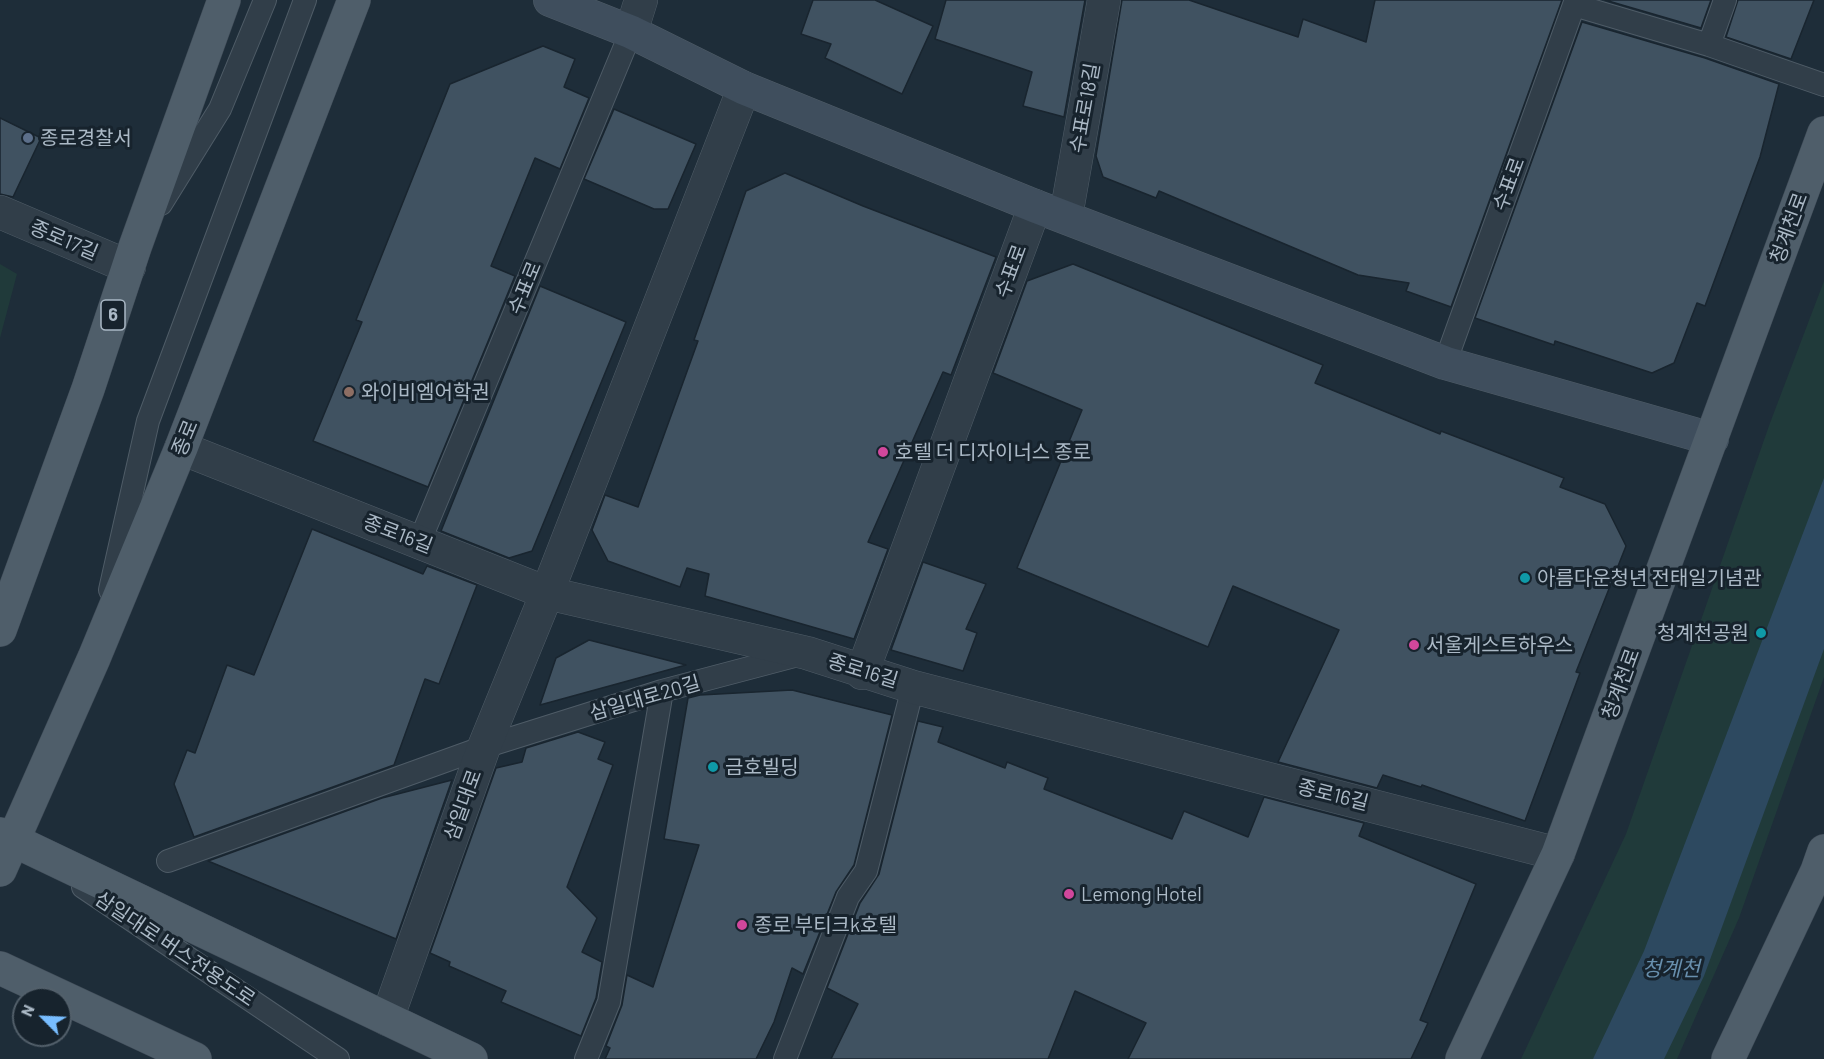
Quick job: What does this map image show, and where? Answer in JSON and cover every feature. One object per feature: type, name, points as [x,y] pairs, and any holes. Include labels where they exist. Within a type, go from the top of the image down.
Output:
[{"type":"main road","name":"6","points":[[0,630],[88,390],[132,257],[224,0]]},
{"type":"main road","name":"종로","points":[[0,870],[6,837],[94,658],[181,448],[354,0]]},
{"type":"main road","name":"청계천로","points":[[1462,1059],[1558,854],[1824,135]]},
{"type":"main road","points":[[6,837],[471,1059]]},
{"type":"main road","points":[[1728,1059],[1822,865]]},
{"type":"main road","points":[[0,968],[195,1059]]},
{"type":"street","points":[[550,0],[631,32],[744,88],[1035,206],[1445,363],[1712,439]]},
{"type":"street","points":[[631,32],[641,0]]},
{"type":"street","name":"수표로18길","points":[[1066,216],[1104,0]]},
{"type":"street","points":[[548,593],[744,88]]},
{"type":"street","name":"수표로","points":[[862,673],[1035,206]]},
{"type":"street","name":"종로17길","points":[[0,212],[132,257]]},
{"type":"street","name":"종로16길","points":[[181,448],[548,593],[807,653],[862,673],[913,687],[1558,854]]},
{"type":"street","name":"삼일대로","points":[[387,1019],[484,747],[548,593]]},
{"type":"lane","points":[[132,257],[220,109],[265,0]]},
{"type":"lane","points":[[94,658],[148,421],[305,0]]},
{"type":"lane","points":[[1725,0],[1709,45],[1824,85]]},
{"type":"lane","name":"수표로","points":[[1445,363],[1574,5],[1709,45]]},
{"type":"lane","name":"수표로","points":[[419,543],[631,32]]},
{"type":"lane","name":"삼일대로20길","points":[[168,861],[484,747],[662,691],[807,653]]},
{"type":"lane","points":[[785,1059],[848,897],[866,871],[913,687]]},
{"type":"lane","points":[[585,1059],[609,1002],[662,691]]},
{"type":"lane","name":"삼일대로 버스전용도로","points":[[6,837],[338,1059]]},
{"type":"green space","points":[[0,264],[17,274],[0,338]]},
{"type":"green space","name":"청계천공원","points":[[1824,281],[1824,677],[1739,918],[1677,1059],[1521,1059],[1626,834],[1770,423]]},
{"type":"water","name":"청계천","points":[[1824,478],[1824,649],[1704,976],[1664,1059],[1593,1059],[1644,951]]},
{"type":"building","points":[[813,0],[875,0],[933,26],[902,94],[825,58],[831,44],[801,34]]},
{"type":"building","points":[[946,0],[1085,0],[1064,117],[1023,106],[1032,72],[935,39]]},
{"type":"building","points":[[1122,0],[1189,0],[1298,37],[1303,19],[1366,42],[1375,0],[1562,0],[1451,307],[1406,291],[1409,283],[1358,275],[1159,191],[1156,198],[1103,177],[1096,156]]},
{"type":"building","points":[[1605,0],[1711,0],[1701,28]]},
{"type":"building","points":[[1738,0],[1814,0],[1791,59],[1726,37]]},
{"type":"building","points":[[1582,22],[1705,58],[1779,84],[1760,157],[1705,306],[1697,303],[1674,363],[1652,373],[1555,341],[1554,345],[1475,318]]},
{"type":"building","points":[[543,46],[575,59],[564,87],[589,98],[560,169],[535,158],[491,266],[515,276],[428,487],[313,441],[362,322],[356,320],[450,84]]},
{"type":"building","points":[[614,109],[696,144],[668,209],[654,209],[584,179]]},
{"type":"building","points":[[0,118],[41,138],[13,197],[0,194]]},
{"type":"building","points":[[785,173],[863,206],[996,257],[951,375],[943,372],[868,542],[888,549],[854,639],[705,596],[709,574],[687,568],[680,587],[608,561],[592,530],[605,495],[638,507],[698,341],[694,340],[746,191]]},
{"type":"building","points":[[1073,264],[1323,365],[1315,383],[1440,434],[1441,431],[1564,478],[1560,487],[1605,504],[1626,546],[1576,672],[1580,673],[1525,821],[1422,785],[1421,787],[1383,775],[1377,788],[1278,762],[1339,630],[1233,586],[1208,647],[1017,568],[1082,410],[993,373],[1027,281]]},
{"type":"building","points":[[540,286],[626,322],[532,551],[509,558],[441,531]]},
{"type":"building","points":[[312,529],[423,574],[427,566],[477,585],[439,684],[425,679],[394,765],[194,837],[174,784],[187,750],[195,753],[227,665],[254,675]]},
{"type":"building","points":[[923,562],[986,584],[966,629],[977,633],[963,671],[891,650]]},
{"type":"building","points":[[589,640],[686,665],[540,705],[556,658]]},
{"type":"building","points":[[792,690],[892,715],[854,865],[836,892],[803,974],[792,968],[774,1022],[756,1059],[605,1059],[610,1048],[606,1046],[622,1005],[627,975],[653,987],[699,845],[664,839],[688,698],[700,695]]},
{"type":"building","points":[[918,721],[943,727],[938,742],[1005,768],[1007,762],[1048,778],[1044,789],[1172,839],[1184,811],[1248,837],[1264,797],[1364,823],[1359,836],[1476,884],[1420,1020],[1428,1023],[1411,1059],[1128,1059],[1146,1023],[1075,991],[1048,1059],[831,1059],[858,1004],[827,988],[860,903],[879,874]]},
{"type":"building","points":[[578,732],[605,742],[598,759],[613,765],[567,887],[597,918],[582,952],[602,962],[596,998],[581,1036],[501,1002],[506,991],[449,966],[450,962],[430,953],[496,768],[522,762],[526,748]]},
{"type":"building","points":[[452,780],[396,939],[208,861],[382,798]]},
{"type":"place","name":"종로경찰서","points":[[28,138]]},
{"type":"place","name":"와이비엠어학권","points":[[349,392]]},
{"type":"place","name":"호텔 더 디자이너스 종로","points":[[883,452]]},
{"type":"place","name":"아름다운청년 전태일기념관","points":[[1525,578]]},
{"type":"place","name":"청계천공원","points":[[1761,633]]},
{"type":"place","name":"서울게스트하우스","points":[[1414,645]]},
{"type":"place","name":"금호빌딩","points":[[713,767]]},
{"type":"place","name":"Lemong Hotel","points":[[1069,894]]},
{"type":"place","name":"종로 부티크k호텔","points":[[742,925]]}]
